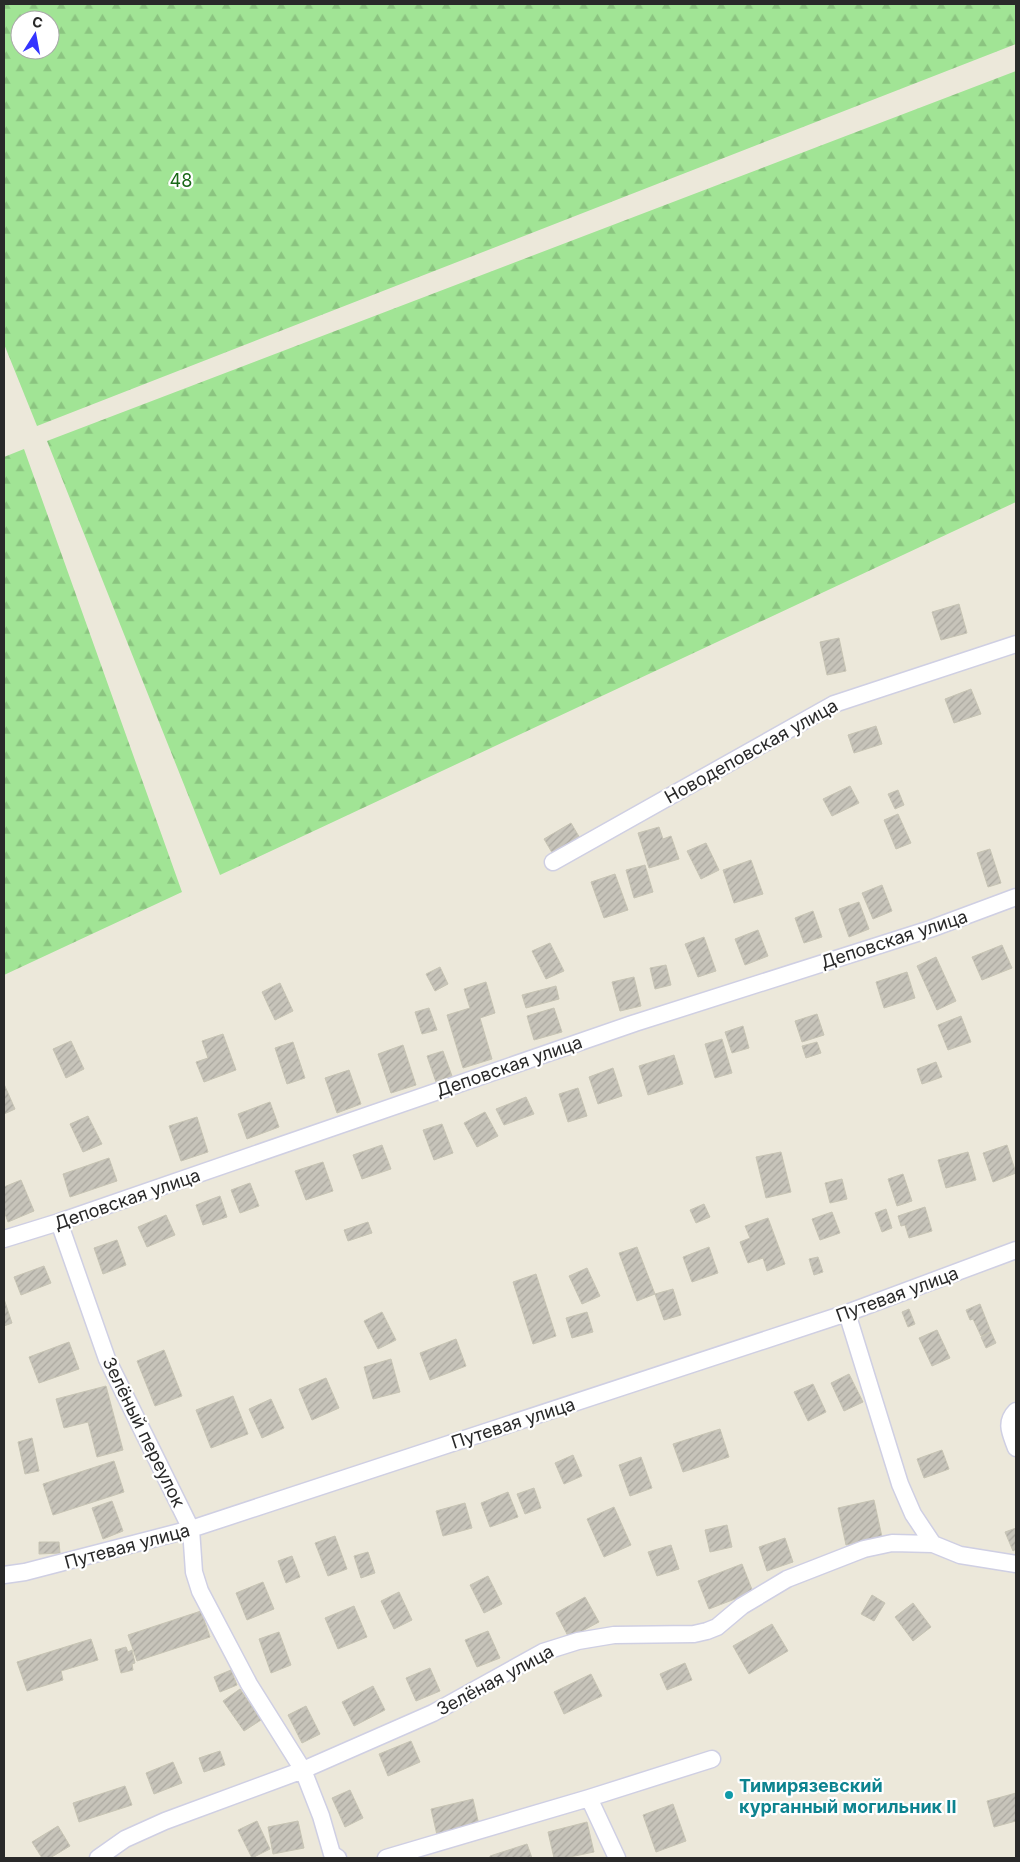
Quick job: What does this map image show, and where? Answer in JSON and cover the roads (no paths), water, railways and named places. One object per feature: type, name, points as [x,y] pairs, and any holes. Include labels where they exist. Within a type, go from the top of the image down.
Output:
[{"type":"street","name":"Новодеповская улица","points":[[553,862],[834,704],[1016,644]]},
{"type":"street","name":"Деповская улица","points":[[4,1239],[59,1222],[635,1023],[930,929],[1016,897]]},
{"type":"street","name":"Зелёный переулок","points":[[59,1222],[107,1359],[191,1530],[194,1572],[200,1591],[249,1684],[303,1770],[335,1856]]},
{"type":"street","name":"Путевая улица","points":[[4,1575],[25,1572],[191,1530],[847,1313],[1016,1250]]},
{"type":"street","points":[[847,1313],[900,1484],[913,1514],[933,1544]]},
{"type":"street","points":[[1016,1410],[1010,1419],[1008,1427],[1016,1448]]},
{"type":"street","name":"Зелёная улица","points":[[98,1858],[125,1839],[166,1821],[303,1770],[433,1713],[543,1652],[578,1641],[614,1635],[694,1634],[708,1631],[718,1627],[742,1606],[787,1579],[855,1552],[892,1543],[933,1544],[960,1556],[1016,1564]]},
{"type":"street","points":[[386,1858],[712,1759]]},
{"type":"street","points":[[588,1798],[617,1858]]},
{"type":"place","name":"Тимирязевский курганный могильник II","points":[[729,1795]]},
{"type":"park label","name":"48","points":[[181,180]]}]
